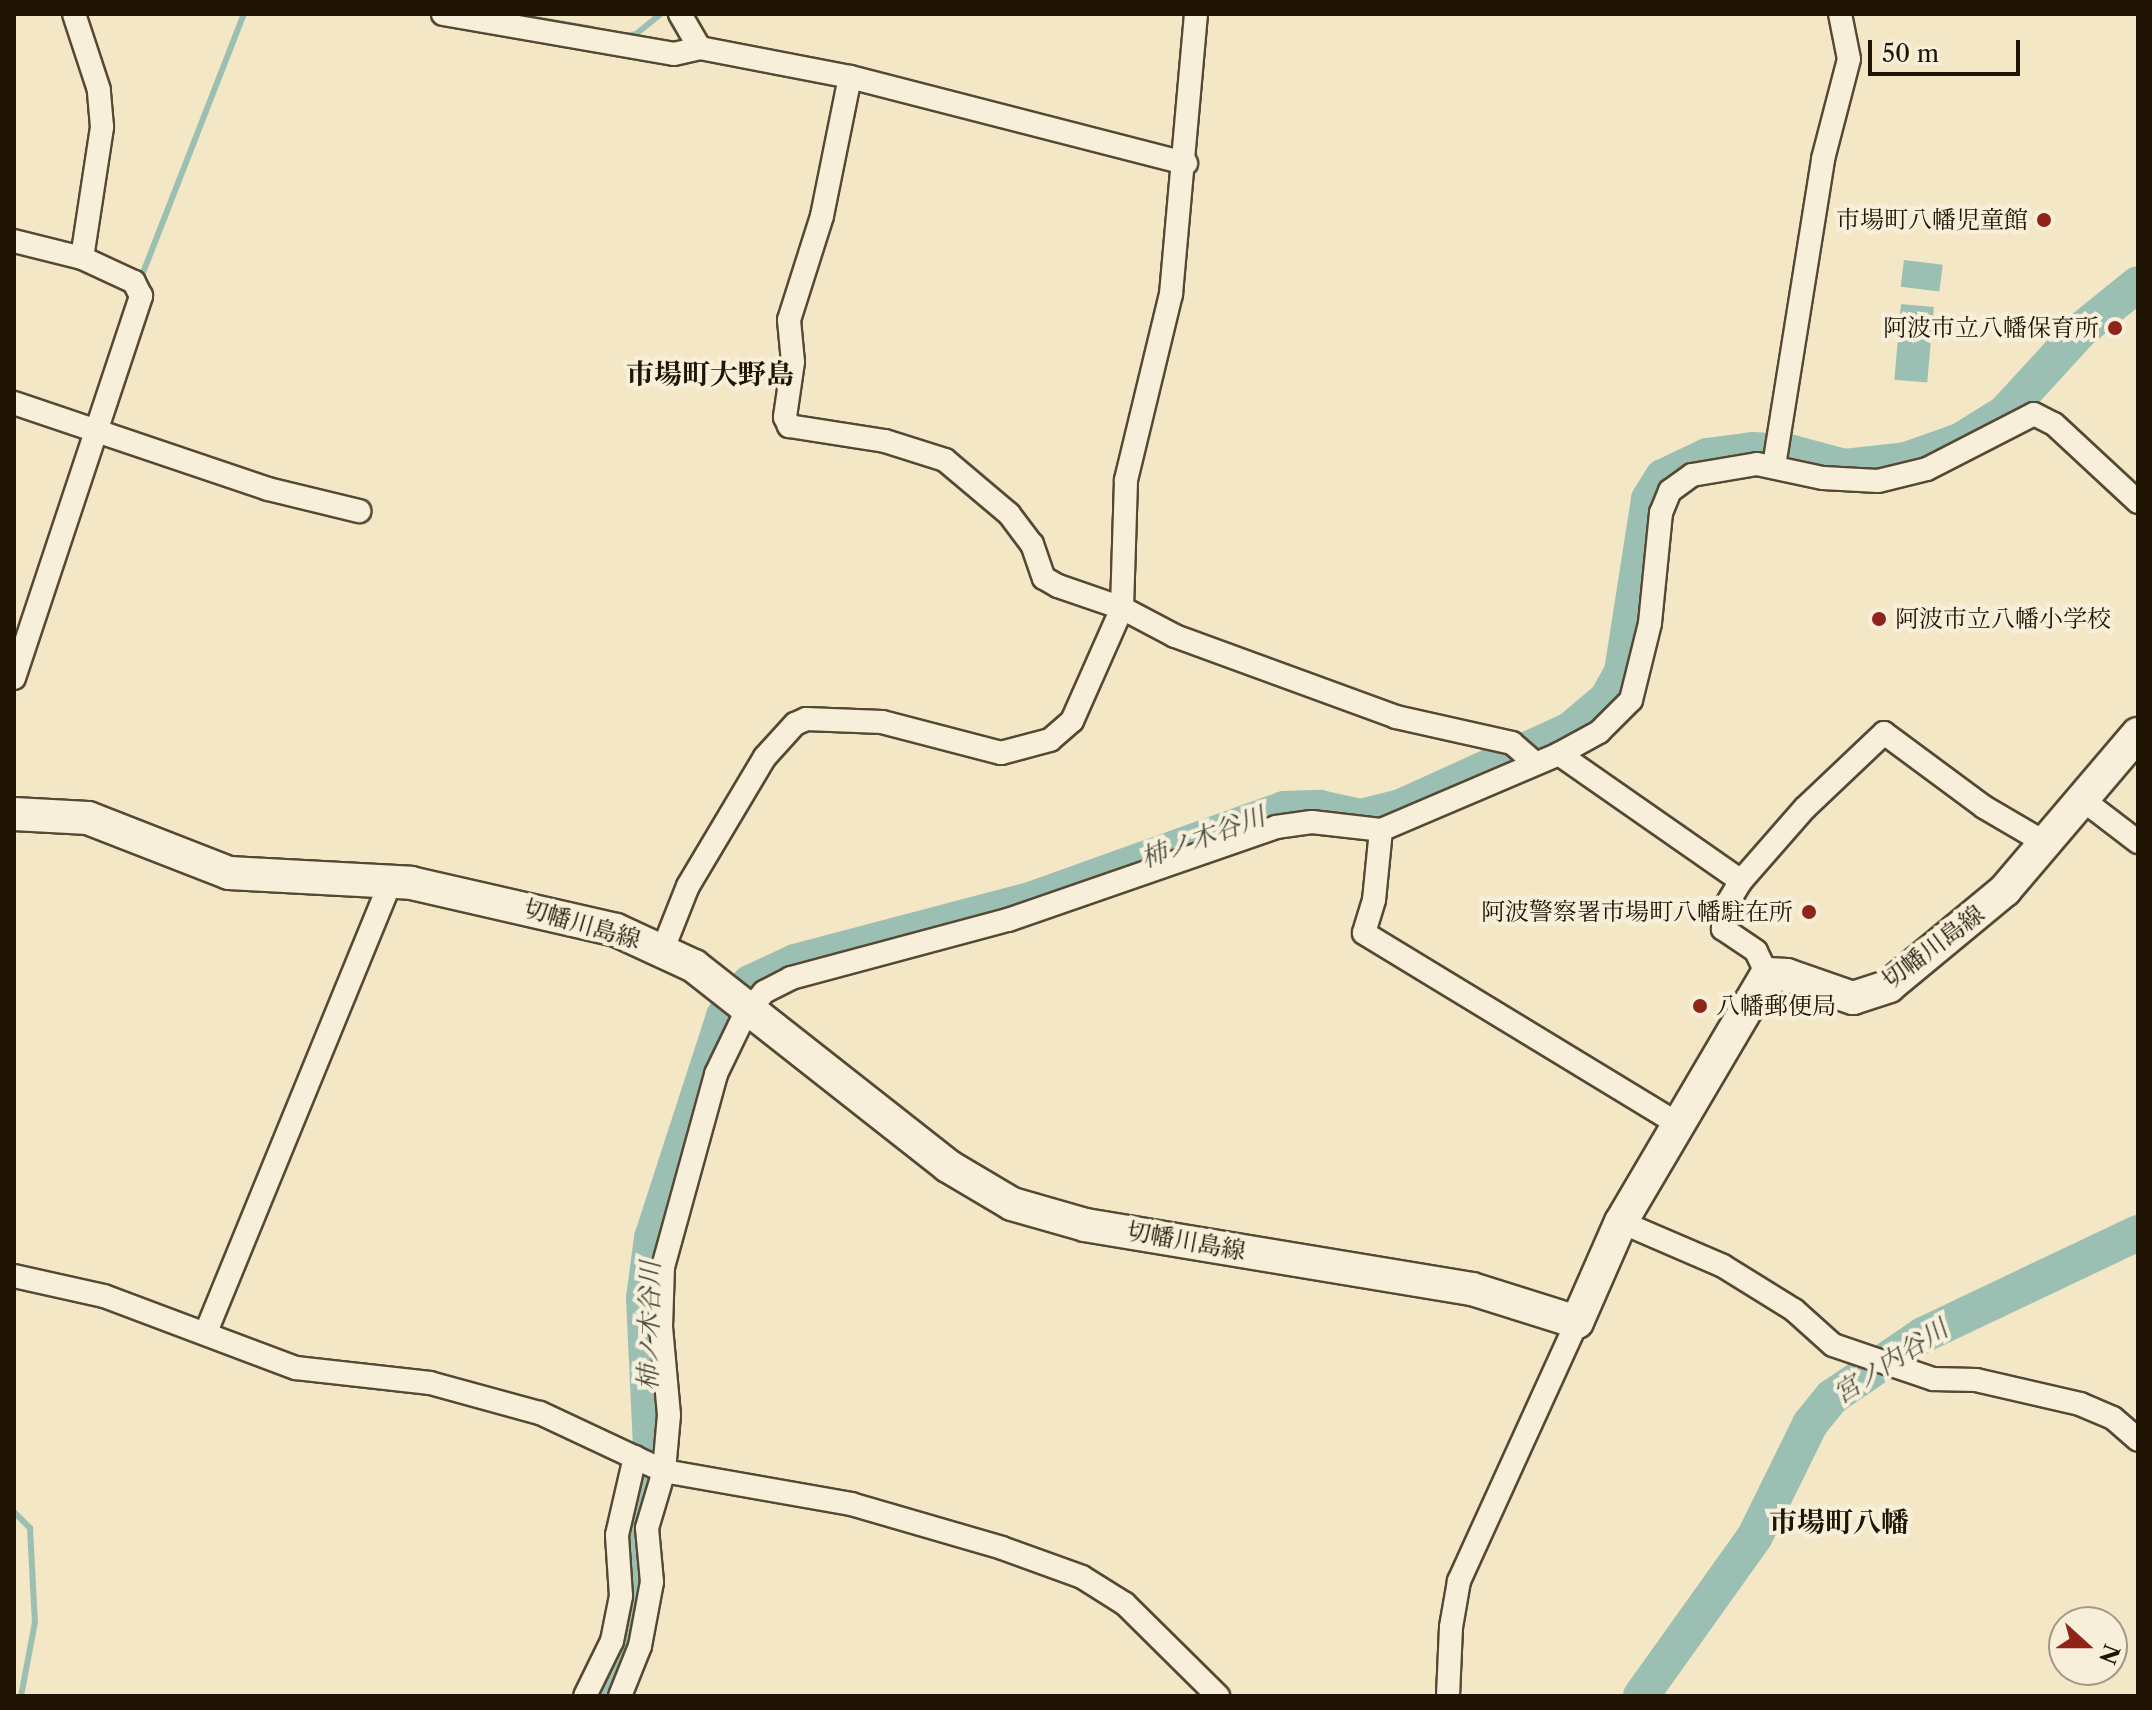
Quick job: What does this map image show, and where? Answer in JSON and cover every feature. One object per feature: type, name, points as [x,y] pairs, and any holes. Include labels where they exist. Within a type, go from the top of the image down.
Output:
[{"type":"main road","name":"切幡川島線","points":[[1767,974],[1787,975],[1853,998],[1889,986],[1973,920],[2047,844],[2138,734]]},
{"type":"main road","name":"切幡川島線","points":[[14,814],[88,818],[183,859],[229,873],[391,882],[501,901],[616,930],[663,949],[741,1001],[968,1181],[1036,1213],[1472,1289],[1577,1322]]},
{"type":"main road","points":[[1577,1322],[1621,1222],[1676,1123],[1767,974]]},
{"type":"street","points":[[74,14],[99,90],[102,127],[82,258]]},
{"type":"street","points":[[443,14],[674,54],[700,48],[850,77],[1186,163]]},
{"type":"street","points":[[680,14],[700,48]]},
{"type":"street","points":[[663,949],[688,886],[765,757],[795,724],[806,719],[882,722],[1001,753],[1017,752],[1062,733],[1072,721],[1122,608],[1126,480],[1171,294],[1186,163],[1196,14]]},
{"type":"street","points":[[1774,466],[1823,159],[1849,59],[1840,14]]},
{"type":"street","points":[[850,77],[822,216],[789,320],[793,362],[785,417],[789,426],[885,441],[945,460],[1009,514],[1032,544],[1044,578],[1122,608],[1175,636],[1396,717],[1528,756],[1559,754],[1599,732],[1631,700],[1642,674],[1661,513],[1670,491],[1692,475],[1730,466],[1774,466],[1823,478],[1878,481],[1927,469],[2034,414],[2054,424],[2138,502]]},
{"type":"street","points":[[14,241],[82,258],[137,285],[14,678]]},
{"type":"street","points":[[14,403],[268,489],[359,511]]},
{"type":"street","points":[[1767,974],[1756,951],[1723,929],[1724,909],[1741,881],[1805,808],[1884,733],[1984,807],[2047,844]]},
{"type":"street","points":[[1559,754],[1741,881]]},
{"type":"street","points":[[585,1696],[612,1641],[621,1596],[617,1535],[669,1415],[661,1327],[663,1267],[716,1074],[741,1001],[791,978],[1008,920],[1276,827],[1312,822],[1381,830],[1528,756]]},
{"type":"street","points":[[2083,800],[2138,842]]},
{"type":"street","points":[[1381,830],[1374,900],[1364,933],[1676,1123]]},
{"type":"street","points":[[206,1332],[391,882]]},
{"type":"street","points":[[1621,1222],[1723,1266],[1794,1310],[1833,1345],[1933,1379],[1976,1380],[2080,1404],[2113,1418],[2138,1440]]},
{"type":"street","points":[[14,1276],[104,1296],[296,1368],[430,1383],[540,1413],[648,1464],[851,1504],[1082,1577],[1125,1604],[1218,1696]]},
{"type":"street","points":[[1448,1696],[1459,1581],[1577,1322]]},
{"type":"street","points":[[620,1696],[640,1646],[652,1582],[647,1528],[648,1464]]},
{"type":"water","points":[[1904,260],[1943,265],[1939,292],[1901,287]]},
{"type":"water","points":[[1901,304],[1934,307],[1927,383],[1894,380]]},
{"type":"waterway","points":[[139,283],[244,14]]},
{"type":"waterway","points":[[624,36],[636,34],[661,14]]},
{"type":"waterway","points":[[530,18],[593,29]]},
{"type":"waterway","name":"柿ノ木谷川","points":[[604,1696],[629,1644],[638,1597],[631,1532],[651,1447],[644,1298],[652,1238],[724,1016],[750,983],[795,962],[1033,899],[1284,809],[1320,808],[1361,817],[1401,807],[1570,730],[1607,699],[1622,672],[1649,499],[1663,477],[1707,456],[1753,450],[1792,453],[1845,467],[1906,460],[1960,441],[2005,413],[2081,330],[2138,284]]},
{"type":"waterway","name":"宮ノ内谷川","points":[[1641,1696],[1755,1536],[1810,1424],[1832,1397],[1923,1335],[2138,1233]]},
{"type":"waterway","points":[[14,1512],[30,1528],[35,1622],[21,1696]]},
{"type":"place","name":"市場町八幡児童館","points":[[2044,220]]},
{"type":"place","name":"阿波市立八幡保育所","points":[[2115,328]]},
{"type":"place","name":"阿波市立八幡小学校","points":[[1879,619]]},
{"type":"place","name":"阿波警察署市場町八幡駐在所","points":[[1809,912]]},
{"type":"place","name":"八幡郵便局","points":[[1700,1006]]},
{"type":"district","name":"市場町大野島","points":[[710,374]]},
{"type":"district","name":"市場町八幡","points":[[1839,1522]]}]
